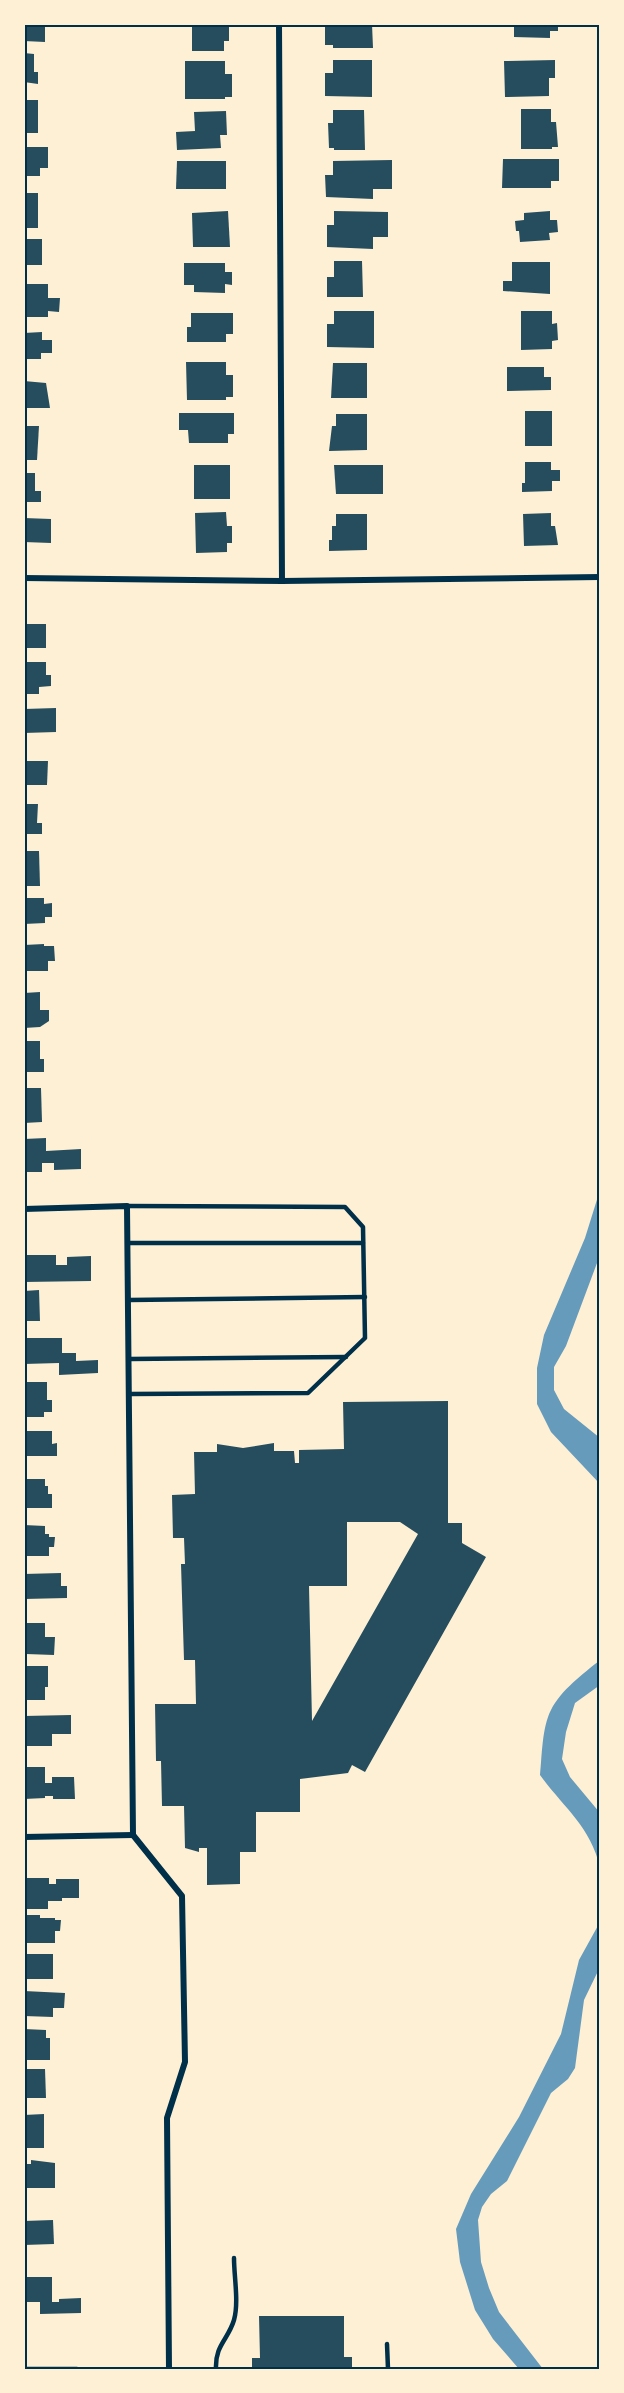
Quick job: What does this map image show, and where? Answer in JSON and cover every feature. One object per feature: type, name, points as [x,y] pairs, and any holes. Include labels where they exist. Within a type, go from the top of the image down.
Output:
[{"type":"street","points":[[279,24],[282,581]]},
{"type":"street","points":[[24,578],[282,581],[600,577]]},
{"type":"street","points":[[24,1209],[128,1206],[133,1835],[182,1896],[185,2062],[167,2118],[169,2369]]},
{"type":"street","points":[[24,1837],[133,1835]]},
{"type":"lane","points":[[128,1206],[345,1207],[363,1227],[365,1297],[365,1338],[308,1393],[130,1394]]},
{"type":"lane","points":[[128,1243],[363,1243]]},
{"type":"lane","points":[[129,1300],[365,1297]]},
{"type":"lane","points":[[130,1359],[346,1357]]},
{"type":"lane","points":[[216,2369],[219,2347],[234,2319],[234,2258]]},
{"type":"lane","points":[[387,2344],[388,2369]]},
{"type":"lane","points":[[24,2369],[77,2369]]},
{"type":"water","points":[[600,1190],[600,1255],[566,1346],[554,1367],[554,1390],[564,1409],[600,1438],[600,1484],[551,1432],[537,1404],[537,1368],[544,1335],[585,1238]]},
{"type":"water","points":[[600,1660],[600,1685],[575,1703],[566,1732],[562,1759],[570,1777],[600,1813],[600,1867],[596,1853],[583,1829],[540,1775],[544,1733],[551,1710],[566,1689]]},
{"type":"water","points":[[600,1922],[600,1967],[584,2000],[575,2068],[568,2079],[551,2093],[507,2181],[491,2194],[482,2207],[478,2220],[481,2262],[499,2312],[543,2369],[519,2369],[493,2339],[475,2310],[460,2262],[456,2229],[471,2194],[519,2117],[561,2034],[579,1960]]},
{"type":"building","points":[[24,24],[45,24],[45,42],[24,41]]},
{"type":"building","points":[[192,24],[229,24],[229,41],[224,41],[224,51],[192,51]]},
{"type":"building","points":[[325,24],[372,24],[373,48],[333,48],[333,45],[325,45]]},
{"type":"building","points":[[511,24],[558,24],[558,31],[550,31],[550,38],[514,37],[514,27],[511,27]]},
{"type":"building","points":[[24,53],[34,54],[34,72],[38,72],[38,84],[24,82]]},
{"type":"building","points":[[333,60],[372,60],[372,97],[325,96],[325,73],[333,73]]},
{"type":"building","points":[[555,60],[555,78],[549,78],[549,96],[505,97],[504,61]]},
{"type":"building","points":[[185,61],[225,61],[225,74],[232,74],[232,97],[185,99]]},
{"type":"building","points":[[24,100],[38,100],[38,133],[24,133]]},
{"type":"building","points":[[521,109],[551,109],[551,122],[556,122],[558,147],[521,149]]},
{"type":"building","points":[[333,110],[364,110],[365,150],[329,148],[328,123],[333,123]]},
{"type":"building","points":[[226,111],[227,135],[220,135],[221,148],[177,150],[176,132],[195,131],[194,112]]},
{"type":"building","points":[[24,147],[48,147],[48,168],[40,168],[40,176],[24,176]]},
{"type":"building","points":[[503,159],[559,159],[559,181],[551,181],[551,188],[502,188]]},
{"type":"building","points":[[392,160],[392,189],[373,189],[373,199],[326,197],[325,175],[333,175],[333,161]]},
{"type":"building","points":[[177,161],[226,161],[226,189],[176,189]]},
{"type":"building","points":[[24,193],[38,193],[38,228],[24,228]]},
{"type":"building","points":[[228,211],[230,247],[193,247],[192,213]]},
{"type":"building","points":[[334,211],[388,212],[388,237],[373,237],[373,249],[327,247],[327,225],[334,225]]},
{"type":"building","points":[[550,211],[550,220],[557,220],[558,232],[549,233],[550,240],[520,242],[515,221],[524,220],[524,213]]},
{"type":"building","points":[[24,239],[42,239],[42,265],[24,265]]},
{"type":"building","points":[[334,261],[362,261],[363,297],[327,297],[327,277],[334,277]]},
{"type":"building","points":[[512,262],[550,262],[550,294],[503,291],[503,281],[512,281]]},
{"type":"building","points":[[184,263],[225,263],[225,272],[232,272],[232,285],[225,284],[225,293],[194,292],[194,285],[184,285]]},
{"type":"building","points":[[24,284],[48,284],[48,298],[60,298],[59,312],[48,311],[48,317],[24,317]]},
{"type":"building","points":[[334,311],[374,311],[374,348],[327,347],[327,324],[334,324]]},
{"type":"building","points":[[521,311],[552,311],[552,324],[557,323],[558,340],[552,341],[552,349],[521,350]]},
{"type":"building","points":[[191,313],[233,313],[233,334],[226,334],[226,342],[187,342],[187,327],[191,327]]},
{"type":"building","points":[[42,332],[42,340],[52,340],[52,353],[41,353],[41,359],[24,359],[24,333]]},
{"type":"building","points":[[186,362],[226,362],[226,375],[233,375],[233,397],[226,397],[226,400],[187,400]]},
{"type":"building","points":[[333,363],[367,363],[367,398],[331,398]]},
{"type":"building","points":[[507,367],[544,367],[544,377],[551,377],[551,390],[507,391]]},
{"type":"building","points":[[24,381],[46,383],[50,408],[24,408]]},
{"type":"building","points":[[525,411],[552,411],[552,446],[525,446]]},
{"type":"building","points":[[179,413],[234,413],[234,434],[228,434],[228,443],[189,443],[188,430],[179,430]]},
{"type":"building","points":[[336,414],[367,414],[367,450],[329,451],[332,426],[336,426]]},
{"type":"building","points":[[24,426],[39,426],[37,460],[24,460]]},
{"type":"building","points":[[525,462],[551,462],[551,470],[560,470],[560,481],[552,481],[552,491],[522,492],[522,483],[525,483]]},
{"type":"building","points":[[194,465],[230,465],[230,499],[194,499]]},
{"type":"building","points":[[334,465],[383,465],[383,494],[336,494]]},
{"type":"building","points":[[24,473],[35,473],[35,491],[41,491],[41,502],[24,502]]},
{"type":"building","points":[[226,512],[227,526],[232,526],[232,543],[227,543],[227,552],[196,553],[195,513]]},
{"type":"building","points":[[551,513],[551,526],[555,526],[558,545],[524,546],[523,514]]},
{"type":"building","points":[[336,514],[367,514],[367,550],[329,551],[332,526],[336,526]]},
{"type":"building","points":[[24,518],[51,519],[51,543],[24,542]]},
{"type":"building","points":[[24,624],[46,624],[46,648],[24,648]]},
{"type":"building","points":[[24,662],[46,662],[46,675],[51,675],[51,686],[39,687],[39,694],[24,694]]},
{"type":"building","points":[[56,708],[56,732],[24,733],[24,709]]},
{"type":"building","points":[[24,761],[48,761],[47,785],[24,785]]},
{"type":"building","points":[[24,804],[38,804],[37,823],[42,823],[42,834],[24,834]]},
{"type":"building","points":[[24,851],[39,851],[40,886],[24,886]]},
{"type":"building","points":[[24,898],[44,898],[44,904],[52,903],[52,917],[45,917],[45,923],[24,924]]},
{"type":"building","points":[[44,944],[44,946],[54,946],[55,961],[48,961],[48,971],[24,971],[24,945]]},
{"type":"building","points":[[40,992],[40,1010],[49,1010],[49,1021],[40,1027],[24,1028],[24,993]]},
{"type":"building","points":[[24,1041],[40,1041],[40,1059],[44,1059],[44,1072],[24,1072]]},
{"type":"building","points":[[24,1088],[41,1088],[42,1122],[24,1123]]},
{"type":"building","points":[[46,1138],[46,1151],[81,1149],[81,1169],[54,1170],[54,1163],[42,1163],[42,1172],[24,1172],[24,1139]]},
{"type":"building","points":[[24,1255],[56,1255],[56,1265],[67,1265],[67,1257],[91,1256],[91,1281],[24,1282]]},
{"type":"building","points":[[39,1290],[40,1321],[24,1321],[24,1291]]},
{"type":"building","points":[[24,1338],[62,1338],[62,1353],[76,1353],[76,1361],[98,1360],[98,1373],[59,1375],[59,1363],[24,1364]]},
{"type":"building","points":[[24,1382],[47,1382],[47,1400],[52,1400],[52,1412],[44,1412],[44,1417],[24,1417]]},
{"type":"building","points":[[448,1401],[448,1523],[462,1523],[462,1543],[486,1557],[365,1772],[352,1765],[348,1773],[300,1779],[300,1812],[256,1812],[256,1852],[240,1852],[240,1884],[207,1885],[207,1848],[199,1848],[199,1852],[185,1848],[184,1806],[162,1806],[161,1761],[156,1761],[155,1704],[196,1704],[195,1660],[184,1660],[181,1564],[185,1564],[184,1538],[173,1538],[172,1495],[195,1494],[194,1452],[217,1452],[217,1444],[243,1448],[274,1443],[274,1451],[294,1451],[295,1463],[299,1463],[299,1450],[344,1449],[343,1402]],"holes":[[[347,1522],[400,1522],[418,1534],[312,1721],[309,1586],[347,1586]]]},
{"type":"building","points":[[24,1431],[52,1431],[52,1444],[57,1443],[57,1456],[24,1456]]},
{"type":"building","points":[[24,1479],[45,1479],[48,1494],[52,1494],[52,1508],[24,1508]]},
{"type":"building","points":[[24,1525],[45,1526],[45,1534],[55,1537],[54,1547],[49,1547],[49,1556],[24,1556]]},
{"type":"building","points":[[61,1573],[61,1586],[67,1586],[67,1598],[24,1599],[24,1574]]},
{"type":"building","points":[[24,1623],[45,1623],[45,1637],[55,1637],[54,1655],[26,1654]]},
{"type":"building","points":[[24,1666],[48,1666],[48,1687],[45,1687],[45,1700],[24,1700]]},
{"type":"building","points":[[71,1715],[71,1734],[52,1734],[52,1746],[24,1746],[24,1716]]},
{"type":"building","points":[[24,1767],[45,1767],[45,1783],[52,1783],[52,1777],[74,1777],[75,1799],[53,1799],[53,1796],[45,1796],[45,1798],[24,1799]]},
{"type":"building","points":[[24,1878],[49,1878],[49,1884],[56,1884],[56,1879],[79,1879],[79,1898],[48,1901],[48,1909],[24,1909]]},
{"type":"building","points":[[24,1915],[40,1915],[40,1918],[61,1920],[60,1931],[55,1931],[55,1943],[24,1943]]},
{"type":"building","points":[[24,1954],[53,1954],[53,1979],[24,1979]]},
{"type":"building","points":[[24,1991],[65,1993],[64,2008],[53,2008],[53,2017],[24,2016]]},
{"type":"building","points":[[24,2029],[46,2030],[46,2038],[50,2038],[50,2060],[24,2060]]},
{"type":"building","points":[[24,2069],[45,2069],[46,2098],[24,2098]]},
{"type":"building","points":[[44,2114],[44,2148],[24,2148],[24,2115]]},
{"type":"building","points":[[31,2160],[55,2163],[55,2188],[24,2188],[24,2164],[31,2164]]},
{"type":"building","points":[[53,2220],[54,2244],[24,2245],[24,2221]]},
{"type":"building","points":[[24,2277],[52,2277],[52,2302],[59,2302],[59,2299],[81,2298],[81,2313],[40,2314],[40,2302],[24,2302]]},
{"type":"building","points":[[259,2316],[344,2316],[344,2357],[352,2357],[352,2369],[252,2369],[252,2358],[260,2358]]}]
